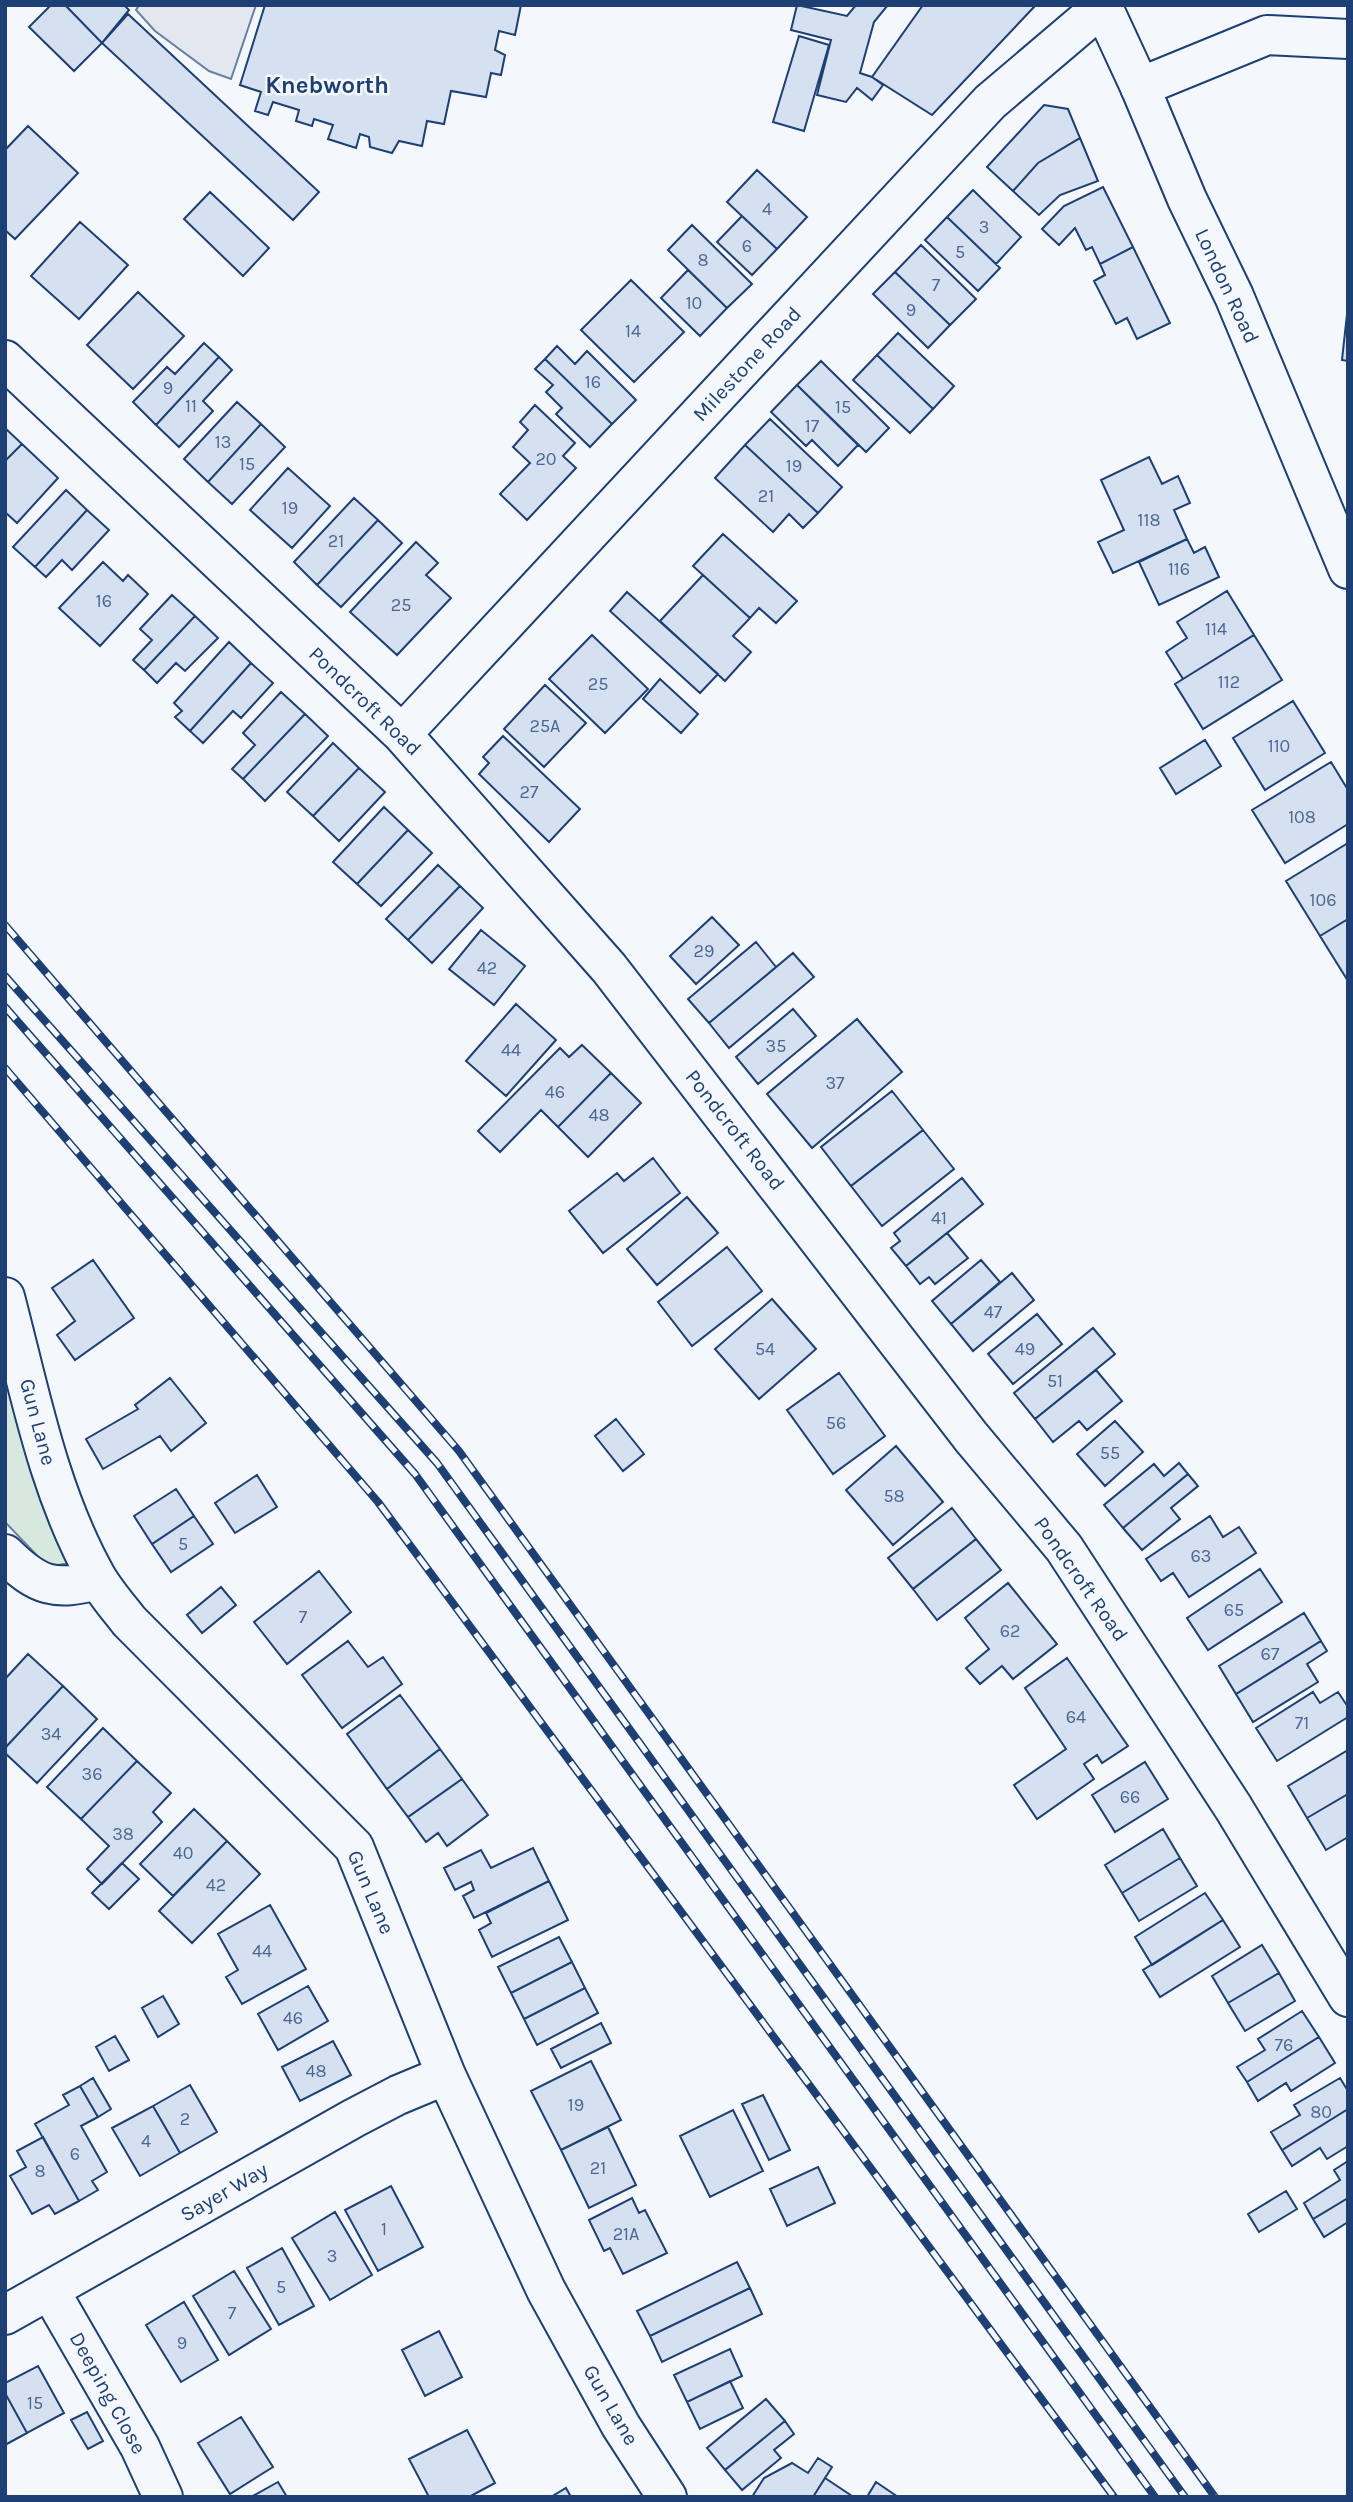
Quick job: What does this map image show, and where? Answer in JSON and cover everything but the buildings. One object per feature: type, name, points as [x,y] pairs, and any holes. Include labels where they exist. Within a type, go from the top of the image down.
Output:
[{"type":"street","name":"London Road","points":[[1102,6],[1140,87],[1186,199],[1234,296],[1348,569]]},
{"type":"street","name":"Milestone Road","points":[[402,734],[990,102],[1102,6]]},
{"type":"street","points":[[1140,87],[1267,35],[1348,39]]},
{"type":"street","name":"Pondcroft Road","points":[[5,360],[402,734],[609,968],[971,1437],[1064,1548],[1233,1807],[1348,1997]]},
{"type":"street","name":"Gun Lane","points":[[5,1297],[54,1483],[75,1535],[99,1580],[129,1621],[354,1847],[446,2075],[546,2290],[621,2426],[667,2497]]},
{"type":"street","points":[[5,1554],[43,1584],[71,1587],[99,1580]]},
{"type":"street","name":"Sayer Way","points":[[5,2315],[354,2118],[398,2095],[446,2075]]},
{"type":"street","name":"Deeping Close","points":[[50,2291],[140,2447],[163,2497]]},
{"type":"shaded area","points":[[139,5],[256,5],[231,79],[209,71],[155,31],[136,10]]},
{"type":"shaded area","points":[[5,1362],[69,1563],[48,1567],[5,1522]]},
{"type":"railway","points":[[5,925],[459,1451],[1215,2497]]},
{"type":"railway","points":[[5,976],[437,1463],[1185,2497]]},
{"type":"railway","points":[[5,1007],[415,1474],[1155,2497]]},
{"type":"railway","points":[[5,1068],[378,1502],[1114,2497]]},
{"type":"district","name":"Knebworth","points":[[327,85]]}]
